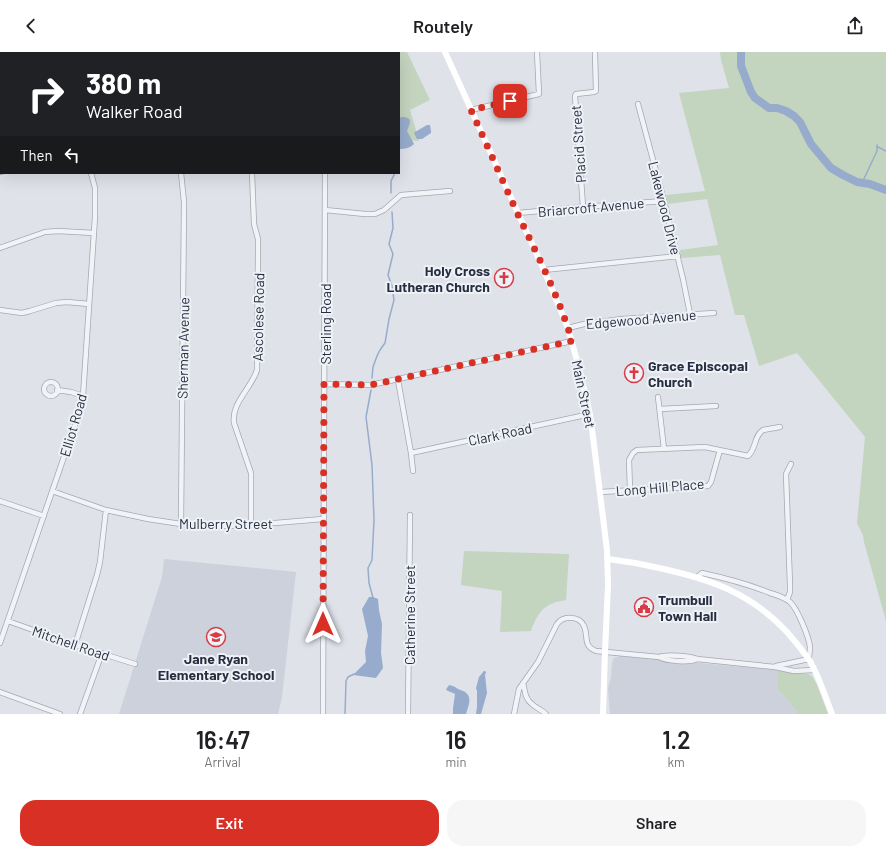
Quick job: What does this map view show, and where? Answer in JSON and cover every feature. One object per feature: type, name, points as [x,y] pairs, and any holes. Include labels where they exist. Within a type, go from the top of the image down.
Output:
[{"type":"main road","name":"Main Street","points":[[445,52],[544,270],[568,328],[590,414],[608,560],[608,599],[604,652],[603,714]]},
{"type":"main road","points":[[608,560],[646,565],[697,577],[735,592],[760,608],[780,625],[809,659],[832,714]]},
{"type":"street","points":[[471,110],[539,94],[537,52]]},
{"type":"street","name":"Placid Street","points":[[583,207],[574,96],[576,94],[594,92],[596,90],[595,52]]},
{"type":"street","name":"Lakewood Drive","points":[[638,104],[678,256],[690,314]]},
{"type":"street","name":"Elliot Road","points":[[0,643],[78,416],[83,396],[96,203],[95,188],[91,174]]},
{"type":"street","name":"Sherman Avenue","points":[[181,174],[184,202],[181,524]]},
{"type":"street","name":"Ascolese Road","points":[[251,525],[251,473],[233,418],[236,408],[257,370],[258,239],[254,224],[252,174]]},
{"type":"street","name":"Sterling Road","points":[[323,714],[325,174]]},
{"type":"street","points":[[325,210],[375,214],[384,210],[402,195],[450,191]]},
{"type":"street","name":"Briarcroft Avenue","points":[[518,213],[664,201]]},
{"type":"street","points":[[0,248],[45,232],[58,231],[94,233]]},
{"type":"street","points":[[544,270],[678,256]]},
{"type":"street","points":[[0,310],[22,312],[56,303],[67,302],[89,304]]},
{"type":"street","name":"Edgewood Avenue","points":[[568,328],[601,321],[714,313]]},
{"type":"street","points":[[324,384],[370,385],[572,341]]},
{"type":"street","points":[[398,380],[413,471]]},
{"type":"street","points":[[57,390],[83,396]]},
{"type":"street","points":[[658,397],[664,449]]},
{"type":"street","points":[[660,409],[716,406]]},
{"type":"street","name":"Clark Road","points":[[411,453],[590,414]]},
{"type":"street","points":[[630,490],[629,460],[633,453],[637,450],[705,447],[748,456],[752,452],[760,432],[763,430],[780,427]]},
{"type":"street","name":"Long Hill Place","points":[[600,492],[708,486],[712,482],[720,450]]},
{"type":"street","points":[[787,600],[790,592],[790,585],[786,474],[791,464]]},
{"type":"street","name":"Mulberry Street","points":[[52,491],[106,510],[181,524],[224,526],[323,519]]},
{"type":"street","points":[[0,501],[44,516]]},
{"type":"street","points":[[75,645],[100,562],[106,510]]},
{"type":"street","name":"Catherine Street","points":[[408,714],[410,515]]},
{"type":"street","points":[[697,577],[702,573],[753,586],[779,596],[787,600],[792,605],[804,629],[810,647],[809,659],[775,666]]},
{"type":"street","points":[[514,714],[519,689],[538,662],[557,624],[562,619],[574,618],[581,623],[584,626],[587,643],[591,649],[596,651],[659,657],[665,655],[679,659],[691,657],[697,659],[775,666],[794,671],[814,670]]},
{"type":"street","name":"Mitchell Road","points":[[8,621],[75,645],[135,664]]},
{"type":"street","points":[[80,714],[102,653]]},
{"type":"street","points":[[523,683],[526,697],[532,705],[546,714]]},
{"type":"street","points":[[0,692],[60,714]]},
{"type":"shaded area","name":"Jane Ryan Elementary School","points":[[164,559],[296,572],[282,697],[278,714],[119,714],[162,577]]},
{"type":"shaded area","points":[[620,656],[778,670],[777,688],[798,714],[610,714],[608,688],[611,678],[612,663],[614,658]]},
{"type":"green space","points":[[400,52],[407,52],[430,100],[410,110],[419,141],[400,140]]},
{"type":"green space","points":[[720,52],[886,52],[886,621],[863,535],[857,523],[865,437],[797,353],[759,366],[744,315],[735,315],[720,255],[681,258],[680,250],[718,245],[707,199],[668,204],[666,195],[705,191],[679,93],[729,88]]},
{"type":"green space","points":[[464,551],[569,554],[566,600],[558,601],[547,606],[539,614],[531,631],[500,632],[502,591],[461,585]]},
{"type":"green space","points":[[778,670],[808,674],[812,676],[828,714],[798,714],[777,688]]},
{"type":"water","points":[[405,117],[410,120],[407,131],[414,144],[403,149],[400,149],[400,118]]},
{"type":"water","points":[[427,125],[430,125],[431,133],[422,139],[417,139],[414,133]]},
{"type":"water","points":[[369,597],[378,599],[382,624],[381,653],[383,668],[376,678],[353,675],[366,662],[365,651],[368,636],[362,609]]},
{"type":"water","points":[[484,671],[486,672],[487,693],[481,714],[476,714],[476,688],[479,677]]},
{"type":"water","points":[[449,685],[464,691],[469,697],[466,714],[453,714],[455,694],[446,690]]},
{"type":"waterway","points":[[741,52],[741,66],[751,92],[755,98],[769,108],[777,108],[794,116],[800,122],[811,144],[831,168],[857,182],[870,184],[886,190]]},
{"type":"waterway","points":[[862,183],[877,151],[877,145]]},
{"type":"waterway","points":[[878,147],[886,151]]},
{"type":"waterway","points":[[391,193],[391,181],[394,174]]},
{"type":"waterway","points":[[372,378],[373,367],[377,356],[385,343],[394,300],[392,286],[388,275],[393,254],[389,244],[393,228],[392,212]]},
{"type":"waterway","points":[[371,390],[366,417],[372,465],[374,520],[372,560],[368,568],[369,583],[373,598]]},
{"type":"waterway","points":[[345,714],[346,681],[348,677],[354,674]]},
{"type":"place","name":"Holy Cross Lutheran Church","points":[[504,278]]},
{"type":"place","name":"Grace Episcopal Church","points":[[634,373]]},
{"type":"place","name":"Trumbull Town Hall","points":[[644,607]]},
{"type":"place","name":"Jane Ryan Elementary School","points":[[216,637]]},
{"type":"route","points":[[323,624],[324,384],[370,385],[572,341],[544,270],[471,110],[510,101]]}]
